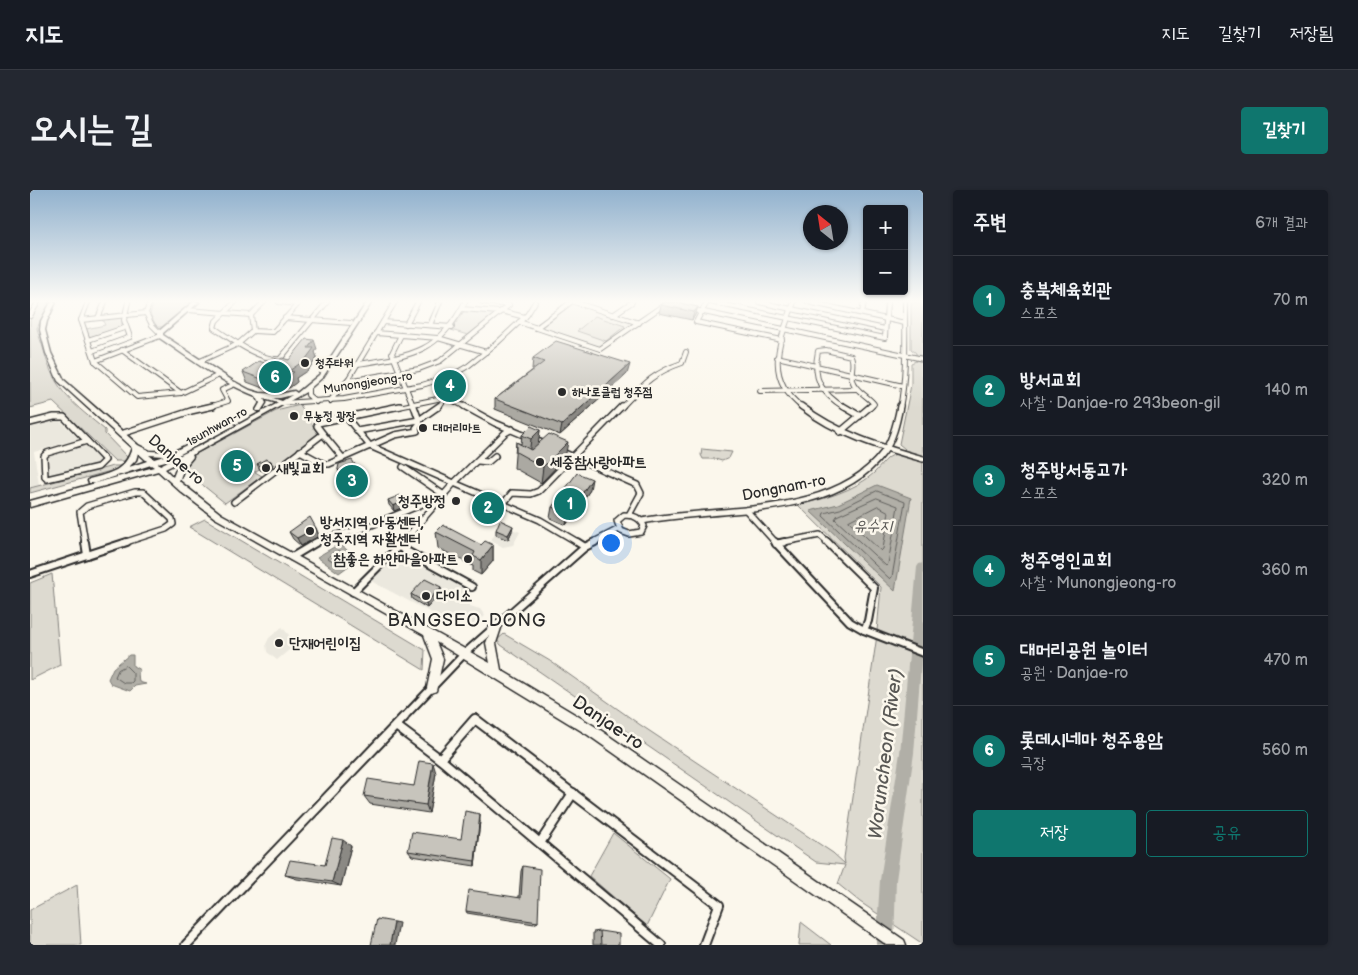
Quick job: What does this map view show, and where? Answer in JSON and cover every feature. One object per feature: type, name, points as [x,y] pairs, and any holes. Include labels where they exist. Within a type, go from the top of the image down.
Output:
[{"type":"street","name":"Danjae-ro","points":[[46,337],[57,372],[70,390],[175,482],[218,516],[465,653],[592,731],[674,790],[899,945]]},
{"type":"street","points":[[96,337],[88,340],[95,361],[137,397],[181,393],[219,376]]},
{"type":"street","points":[[92,351],[129,337]]},
{"type":"street","points":[[95,361],[152,337]]},
{"type":"street","points":[[164,337],[219,376],[259,395],[280,402]]},
{"type":"street","points":[[228,337],[270,360],[280,359],[298,337]]},
{"type":"street","points":[[198,362],[238,344],[246,337]]},
{"type":"street","name":"1sunhwan-ro","points":[[30,500],[115,474],[157,465],[259,410],[280,402],[315,377],[342,337]]},
{"type":"street","name":"1sunhwan-ro","points":[[30,504],[194,452],[308,387],[327,368],[347,337]]},
{"type":"street","points":[[330,401],[347,381],[374,337]]},
{"type":"street","points":[[300,451],[324,464],[329,464],[395,435],[417,431],[416,428],[420,423],[392,353],[400,337]]},
{"type":"street","points":[[429,337],[438,338],[486,352]]},
{"type":"street","points":[[347,381],[419,369],[440,361],[469,337]]},
{"type":"street","name":"Munongjeong-ro","points":[[280,402],[330,401],[405,388],[451,376],[468,366],[503,337]]},
{"type":"street","points":[[564,337],[600,349],[617,337]]},
{"type":"street","points":[[769,337],[782,340],[777,357],[777,370],[786,390],[802,407],[840,432],[887,449],[923,459]]},
{"type":"street","points":[[828,337],[923,359]]},
{"type":"street","name":"Dongnam-ro","points":[[642,521],[674,516],[746,510],[806,500],[832,492],[852,483],[870,470],[887,449],[898,425],[903,386],[905,337]]},
{"type":"street","points":[[358,364],[394,359],[421,352],[438,338]]},
{"type":"street","points":[[122,350],[181,393]]},
{"type":"street","points":[[840,432],[860,416],[874,404],[857,389],[852,381],[851,374],[854,359],[845,354],[818,351],[814,373],[823,390],[838,403],[860,416]]},
{"type":"street","points":[[503,504],[512,492],[522,494],[539,491],[649,379],[662,370],[682,363],[686,352]]},
{"type":"street","points":[[777,357],[903,386]]},
{"type":"street","points":[[121,434],[175,419],[191,411],[220,406],[228,401],[222,390],[235,384]]},
{"type":"street","points":[[308,387],[308,395],[316,402]]},
{"type":"street","points":[[760,391],[857,389]]},
{"type":"street","points":[[259,395],[280,396],[294,393]]},
{"type":"street","points":[[259,395],[263,403],[259,410]]},
{"type":"street","points":[[342,458],[317,426],[318,423],[446,397],[455,400],[495,423],[637,485],[640,493],[629,515]]},
{"type":"street","points":[[357,431],[427,417],[444,402],[446,397]]},
{"type":"street","points":[[30,423],[60,416],[64,417],[87,441],[105,460],[98,467],[47,479],[45,477],[44,456],[47,453],[87,441]]},
{"type":"street","points":[[346,417],[370,446],[540,520],[585,547]]},
{"type":"street","points":[[353,592],[398,547],[454,483],[506,433],[512,430]]},
{"type":"street","points":[[234,502],[323,434]]},
{"type":"street","points":[[522,444],[529,437]]},
{"type":"street","points":[[541,450],[546,444]]},
{"type":"street","points":[[115,474],[126,468],[132,460],[136,447],[149,453],[159,454],[169,454],[186,449]]},
{"type":"street","points":[[175,482],[184,462],[194,452]]},
{"type":"street","points":[[478,461],[488,462],[495,456]]},
{"type":"street","points":[[403,467],[444,495]]},
{"type":"street","points":[[30,574],[87,556],[166,529],[173,524],[172,519],[143,492],[135,492],[87,506],[80,512],[87,556]]},
{"type":"street","points":[[292,557],[325,538],[362,529],[444,495]]},
{"type":"street","points":[[746,510],[832,606],[850,622],[864,630],[923,652]]},
{"type":"street","points":[[629,515],[642,521],[644,529],[638,534],[629,534],[619,529],[616,524],[618,518],[629,515]]},
{"type":"street","points":[[186,945],[465,653],[585,547],[619,529]]},
{"type":"street","points":[[776,544],[814,534],[820,535],[859,572],[874,588],[868,621],[864,630]]},
{"type":"street","points":[[398,547],[472,587]]},
{"type":"street","points":[[497,625],[491,646],[497,673]]},
{"type":"street","points":[[428,633],[438,659],[432,688]]},
{"type":"street","points":[[440,759],[475,719],[720,905],[704,945]]},
{"type":"street","points":[[396,726],[440,759],[661,945]]},
{"type":"street","points":[[540,843],[572,793]]},
{"type":"shaded area","points":[[30,337],[39,337],[48,365],[60,387],[75,405],[105,430],[105,434],[129,459],[126,461],[115,461],[53,402],[30,408]]},
{"type":"shaded area","points":[[571,337],[613,337],[601,346]]},
{"type":"shaded area","points":[[595,337],[611,337],[606,341]]},
{"type":"shaded area","points":[[911,337],[923,337],[923,944],[860,902],[838,884],[845,865],[816,862],[501,645],[497,640],[504,634],[550,661],[639,724],[833,853],[845,864],[844,858],[876,642],[881,587],[798,505],[828,497],[857,485],[874,473],[888,458],[905,449],[899,444],[911,385],[911,363],[916,361],[916,353],[911,349]]},
{"type":"shaded area","points":[[300,405],[318,434],[276,466],[268,462],[255,472],[262,476],[225,503],[184,470],[186,463],[194,455],[276,411]]},
{"type":"shaded area","points":[[57,418],[79,439],[34,452],[39,485],[30,488],[30,424]]},
{"type":"shaded area","points":[[83,445],[101,460],[97,464],[54,476],[49,475],[49,457]]},
{"type":"shaded area","points":[[702,449],[732,452],[729,458],[722,461],[703,459],[701,455]]},
{"type":"shaded area","points":[[113,466],[120,466],[118,469],[30,493],[30,488]]},
{"type":"shaded area","points":[[205,519],[425,650],[424,670],[189,527]]},
{"type":"shaded area","points":[[498,523],[520,532],[513,545],[503,547],[490,540],[494,536]]},
{"type":"shaded area","name":"다이소","points":[[402,552],[471,590],[470,606],[480,609],[485,616],[469,629],[458,627],[371,581],[371,577],[395,553]]},
{"type":"shaded area","points":[[52,574],[60,665],[30,680],[30,583]]},
{"type":"shaded area","name":"단재어린이집","points":[[282,627],[289,635],[289,640],[295,645],[277,660],[267,652],[266,644],[269,638]]},
{"type":"shaded area","points":[[613,833],[670,879],[647,926],[589,876]]},
{"type":"shaded area","points":[[77,885],[81,945],[30,945],[30,910]]},
{"type":"shaded area","points":[[801,922],[831,945],[799,945]]},
{"type":"water","name":"유수지","points":[[877,485],[911,498],[895,591],[810,511],[838,504]]},
{"type":"water","points":[[341,545],[358,559],[339,573],[317,557]]},
{"type":"water","points":[[129,655],[133,655],[133,666],[140,670],[138,673],[139,682],[146,684],[135,686],[130,691],[111,684],[108,679],[113,668]]},
{"type":"building","points":[[306,339],[314,340],[308,348],[314,348],[305,360],[289,371],[294,372],[286,378],[282,377],[274,382],[243,372],[259,361],[267,364],[274,358],[289,360]]},
{"type":"building","name":"하나로클럽 청주점","points":[[556,341],[630,364],[562,425],[495,399],[544,362],[533,358]]},
{"type":"building","points":[[531,426],[540,430],[531,439],[522,435]]},
{"type":"building","points":[[549,434],[568,442],[543,467],[516,452],[516,442],[531,450]]},
{"type":"building","points":[[266,459],[271,461],[263,467],[257,464]]},
{"type":"building","points":[[352,460],[363,477],[345,483],[338,469],[339,464]]},
{"type":"building","points":[[577,473],[592,479],[568,514],[552,507]]},
{"type":"building","points":[[486,493],[499,499],[491,510],[478,507],[477,502]]},
{"type":"building","points":[[401,495],[405,501],[393,506],[388,500]]},
{"type":"building","points":[[310,517],[316,528],[297,538],[289,532]]},
{"type":"building","points":[[500,520],[513,526],[508,535],[496,530]]},
{"type":"building","points":[[443,525],[481,545],[485,541],[493,545],[481,560],[473,556],[475,552],[436,532]]},
{"type":"building","name":"다이소","points":[[425,579],[441,587],[426,603],[411,594]]},
{"type":"building","points":[[419,761],[433,763],[426,805],[364,796],[368,779],[414,786]]},
{"type":"building","points":[[465,811],[480,814],[475,861],[408,851],[412,832],[461,839]]},
{"type":"building","points":[[332,838],[343,840],[332,882],[285,875],[290,860],[325,865]]},
{"type":"building","points":[[523,866],[540,869],[538,922],[466,911],[469,890],[521,898]]},
{"type":"building","points":[[377,919],[394,922],[390,945],[371,945]]},
{"type":"building","points":[[600,931],[619,934],[619,945],[601,945]]},
{"type":"waterway","name":"Woruncheon (River)","points":[[885,945],[888,880],[907,753],[923,567]]},
{"type":"place","name":"청주타워","points":[[305,363]]},
{"type":"place","name":"롯데시네마 청주용암","points":[[275,377]]},
{"type":"place","name":"청주영인교회","points":[[450,386]]},
{"type":"place","name":"하나로클럽 청주점","points":[[562,392]]},
{"type":"place","name":"무농정 광장","points":[[294,416]]},
{"type":"place","name":"대머리마트","points":[[423,428]]},
{"type":"place","name":"세중참사랑아파트","points":[[540,462]]},
{"type":"place","name":"대머리공원 놀이터","points":[[237,466]]},
{"type":"place","name":"새빛교회","points":[[266,468]]},
{"type":"place","name":"청주방서동고가","points":[[352,481]]},
{"type":"place","name":"청주방정","points":[[456,501]]},
{"type":"place","name":"충북체육회관","points":[[570,504]]},
{"type":"place","name":"방서교회","points":[[488,508]]},
{"type":"place","name":"방서지역 아동센터, 청주지역 자활센터","points":[[310,531]]},
{"type":"place","name":"참좋은 하얀마을아파트","points":[[468,559]]},
{"type":"place","name":"다이소","points":[[426,596]]},
{"type":"place","name":"단재어린이집","points":[[279,643]]},
{"type":"district","name":"BANGSEO-DONG","points":[[467,620]]}]
